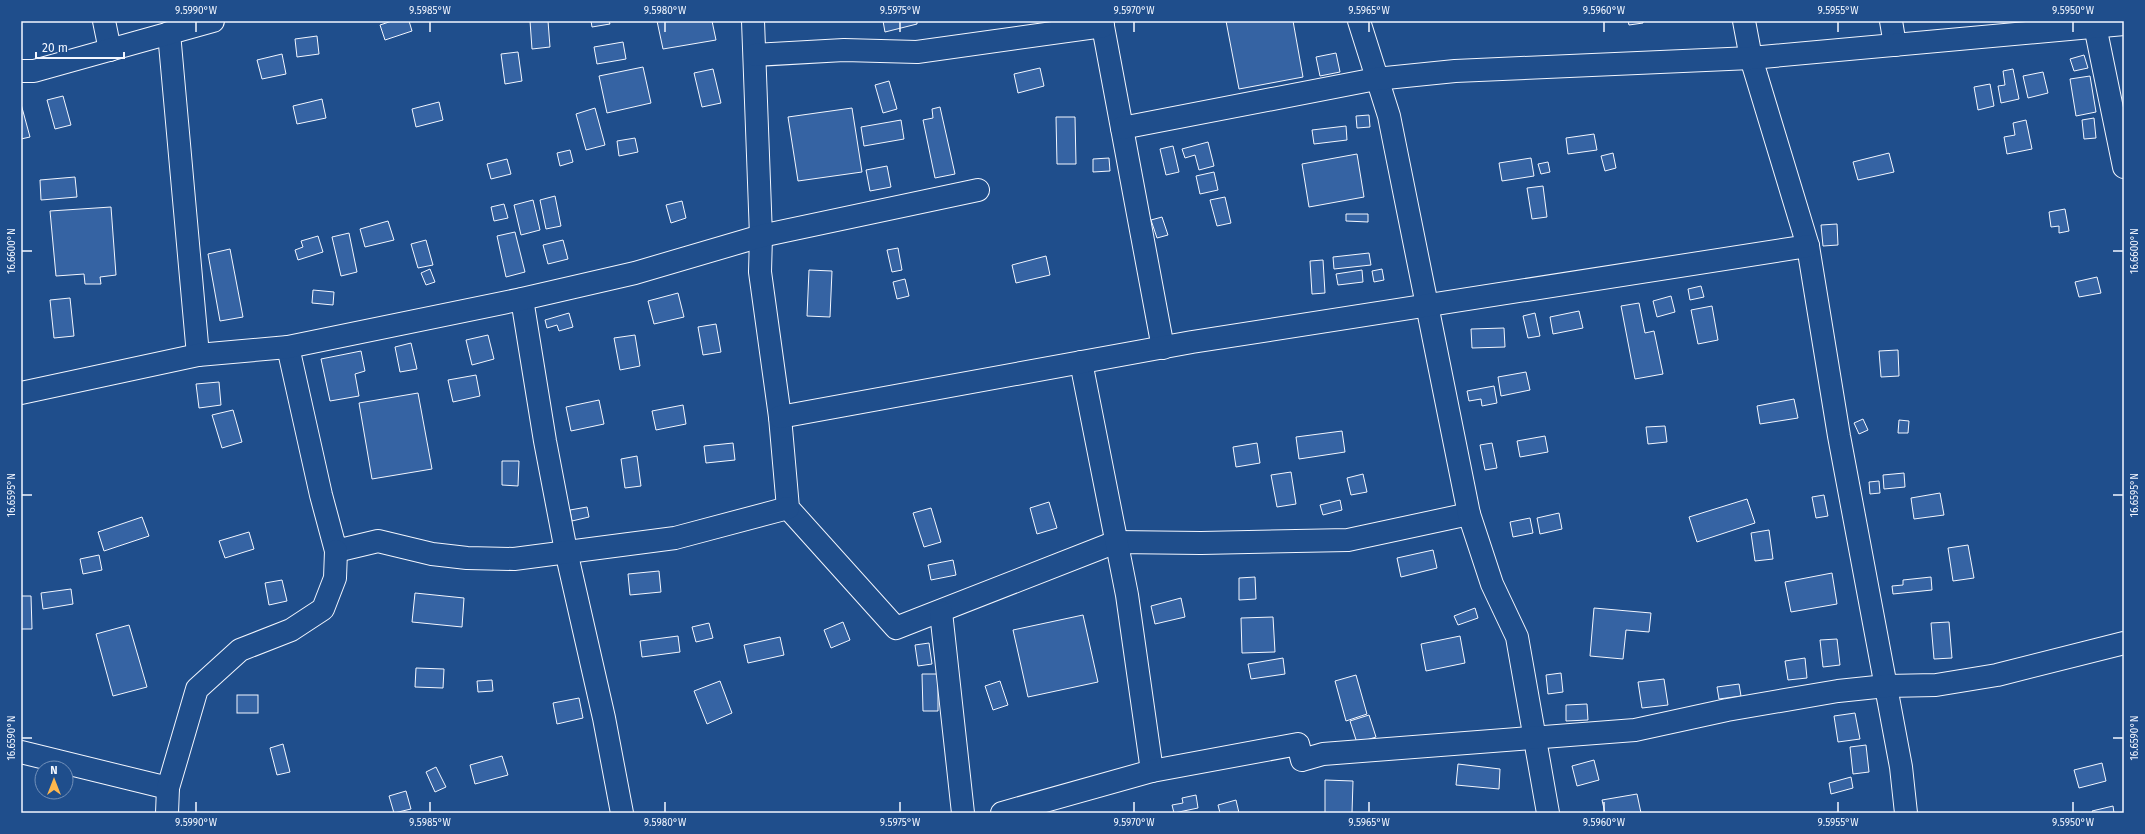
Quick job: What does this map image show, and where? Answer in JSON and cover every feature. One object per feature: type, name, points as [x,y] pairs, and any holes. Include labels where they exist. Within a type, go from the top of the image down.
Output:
[{"type":"street","points":[[104,21],[110,50]]},
{"type":"street","points":[[21,71],[34,71],[213,21]]},
{"type":"street","points":[[753,21],[761,236],[760,272],[780,417],[788,508],[896,628],[941,612],[1116,542],[1201,543],[1348,540],[1469,514]]},
{"type":"street","points":[[1359,21],[1376,80],[1389,116],[1469,514],[1492,584],[1517,637],[1548,813]]},
{"type":"street","points":[[1744,21],[1751,58],[1808,246],[1839,436],[1901,767],[1906,813]]},
{"type":"street","points":[[1891,21],[1895,45]]},
{"type":"street","points":[[755,55],[844,50],[916,52],[1102,23],[1163,348]]},
{"type":"street","points":[[1122,128],[1376,80],[1455,71],[1751,58],[2124,24]]},
{"type":"street","points":[[2095,26],[2124,167]]},
{"type":"street","points":[[169,33],[198,355]]},
{"type":"street","points":[[21,392],[198,355],[288,347],[522,299],[635,273],[761,236],[978,190]]},
{"type":"street","points":[[780,417],[1081,362],[1426,304],[1808,246]]},
{"type":"street","points":[[522,299],[545,441],[566,551],[604,718],[622,813]]},
{"type":"street","points":[[167,813],[168,788],[197,689],[240,650],[291,630],[323,609],[335,578],[336,551],[321,495],[288,347]]},
{"type":"street","points":[[1081,362],[1127,595],[1152,771]]},
{"type":"street","points":[[336,551],[378,541],[432,554],[467,558],[514,559],[566,551],[675,538],[788,508]]},
{"type":"street","points":[[941,612],[963,813]]},
{"type":"street","points":[[1002,813],[1152,771],[1298,744],[1302,760],[1324,754],[1535,736],[1635,730],[1734,708],[1838,691],[1886,686],[1936,685],[1997,674],[2124,643]]},
{"type":"street","points":[[21,752],[168,788]]},
{"type":"building","points":[[392,21],[409,21],[412,31],[385,40],[380,25]]},
{"type":"building","points":[[530,21],[548,21],[550,47],[532,49]]},
{"type":"building","points":[[591,21],[609,21],[610,24],[592,27]]},
{"type":"building","points":[[657,21],[712,21],[716,40],[663,49]]},
{"type":"building","points":[[883,21],[917,21],[917,24],[885,32]]},
{"type":"building","points":[[1226,21],[1293,21],[1303,77],[1239,89]]},
{"type":"building","points":[[1628,21],[1643,21],[1643,23],[1629,25]]},
{"type":"building","points":[[317,36],[319,54],[297,57],[295,39]]},
{"type":"building","points":[[623,42],[626,59],[597,64],[594,47]]},
{"type":"building","points":[[518,52],[522,81],[505,84],[501,54]]},
{"type":"building","points":[[1336,53],[1340,72],[1320,76],[1316,57]]},
{"type":"building","points":[[282,54],[286,74],[262,79],[257,60]]},
{"type":"building","points":[[2084,55],[2088,68],[2074,71],[2070,59]]},
{"type":"building","points":[[643,67],[651,103],[607,113],[599,76]]},
{"type":"building","points":[[1040,68],[1044,86],[1018,93],[1014,74]]},
{"type":"building","points":[[713,69],[721,103],[702,107],[694,73]]},
{"type":"building","points":[[2013,69],[2019,99],[2001,103],[1998,86],[2005,85],[2003,71]]},
{"type":"building","points":[[2043,72],[2048,93],[2028,98],[2023,76]]},
{"type":"building","points":[[2090,76],[2096,112],[2076,116],[2070,79]]},
{"type":"building","points":[[889,81],[897,109],[883,113],[875,85]]},
{"type":"building","points":[[1990,84],[1994,106],[1978,110],[1974,87]]},
{"type":"building","points":[[63,96],[71,125],[55,129],[47,100]]},
{"type":"building","points":[[322,99],[326,118],[297,124],[293,106]]},
{"type":"building","points":[[439,102],[443,120],[416,127],[412,109]]},
{"type":"building","points":[[21,104],[30,137],[21,139]]},
{"type":"building","points":[[940,107],[955,174],[935,178],[923,120],[933,118],[932,109]]},
{"type":"building","points":[[595,108],[605,145],[586,150],[576,114]]},
{"type":"building","points":[[852,108],[862,172],[798,181],[788,117]]},
{"type":"building","points":[[1369,115],[1370,127],[1357,128],[1356,116]]},
{"type":"building","points":[[1056,117],[1075,117],[1076,164],[1057,164]]},
{"type":"building","points":[[2094,118],[2096,138],[2084,139],[2082,120]]},
{"type":"building","points":[[901,120],[904,139],[864,146],[861,127]]},
{"type":"building","points":[[2026,120],[2032,149],[2007,154],[2004,137],[2015,135],[2013,123]]},
{"type":"building","points":[[1346,126],[1347,140],[1314,144],[1312,130]]},
{"type":"building","points":[[1594,134],[1597,150],[1568,154],[1566,138]]},
{"type":"building","points":[[635,138],[638,152],[619,156],[617,141]]},
{"type":"building","points":[[1208,142],[1214,166],[1199,170],[1195,155],[1185,158],[1182,149]]},
{"type":"building","points":[[1173,146],[1179,172],[1166,175],[1160,149]]},
{"type":"building","points":[[570,150],[573,162],[560,166],[557,153]]},
{"type":"building","points":[[1613,153],[1616,168],[1605,171],[1601,156]]},
{"type":"building","points":[[1889,153],[1894,172],[1858,180],[1853,162]]},
{"type":"building","points":[[1357,154],[1364,197],[1309,207],[1302,164]]},
{"type":"building","points":[[1109,158],[1110,171],[1093,172],[1093,159]]},
{"type":"building","points":[[1531,158],[1534,176],[1502,181],[1499,163]]},
{"type":"building","points":[[507,159],[511,174],[491,179],[487,164]]},
{"type":"building","points":[[1548,162],[1550,172],[1541,174],[1538,164]]},
{"type":"building","points":[[887,166],[891,187],[870,191],[866,170]]},
{"type":"building","points":[[1214,172],[1218,190],[1200,194],[1196,176]]},
{"type":"building","points":[[75,177],[77,197],[41,200],[40,180]]},
{"type":"building","points":[[1543,186],[1547,217],[1532,219],[1527,188]]},
{"type":"building","points":[[555,196],[561,226],[546,229],[540,200]]},
{"type":"building","points":[[1225,197],[1231,223],[1217,226],[1210,200]]},
{"type":"building","points":[[533,200],[540,230],[521,235],[514,205]]},
{"type":"building","points":[[682,201],[686,218],[671,223],[666,205]]},
{"type":"building","points":[[504,204],[508,218],[494,221],[491,207]]},
{"type":"building","points":[[111,207],[116,275],[100,277],[101,284],[85,284],[84,274],[56,276],[50,211]]},
{"type":"building","points":[[2065,209],[2069,231],[2059,233],[2059,226],[2051,227],[2049,212]]},
{"type":"building","points":[[1346,214],[1368,214],[1368,222],[1346,221]]},
{"type":"building","points":[[1162,217],[1168,235],[1157,238],[1151,220]]},
{"type":"building","points":[[388,221],[394,240],[365,247],[360,229]]},
{"type":"building","points":[[1837,224],[1838,245],[1823,246],[1821,225]]},
{"type":"building","points":[[515,232],[525,272],[506,277],[497,236]]},
{"type":"building","points":[[349,233],[357,272],[341,276],[332,237]]},
{"type":"building","points":[[318,236],[323,252],[298,260],[295,250],[303,247],[301,241]]},
{"type":"building","points":[[426,240],[433,265],[418,268],[411,244]]},
{"type":"building","points":[[563,240],[568,259],[548,264],[543,245]]},
{"type":"building","points":[[898,248],[902,270],[892,272],[887,250]]},
{"type":"building","points":[[230,249],[243,317],[220,321],[208,254]]},
{"type":"building","points":[[1369,253],[1371,265],[1334,269],[1333,257]]},
{"type":"building","points":[[1046,256],[1050,275],[1016,283],[1012,265]]},
{"type":"building","points":[[1323,260],[1325,293],[1312,294],[1310,261]]},
{"type":"building","points":[[430,269],[435,282],[426,285],[421,273]]},
{"type":"building","points":[[1382,269],[1384,280],[1374,282],[1372,271]]},
{"type":"building","points":[[809,270],[832,271],[830,317],[807,316]]},
{"type":"building","points":[[1362,270],[1363,282],[1338,285],[1336,274]]},
{"type":"building","points":[[2097,277],[2101,293],[2079,297],[2075,282]]},
{"type":"building","points":[[905,279],[909,296],[897,299],[893,282]]},
{"type":"building","points":[[1701,286],[1704,297],[1690,300],[1688,289]]},
{"type":"building","points":[[313,290],[334,292],[333,305],[312,303]]},
{"type":"building","points":[[678,293],[684,317],[654,324],[648,301]]},
{"type":"building","points":[[1671,296],[1675,312],[1657,317],[1653,301]]},
{"type":"building","points":[[70,298],[74,336],[54,338],[50,300]]},
{"type":"building","points":[[1639,303],[1645,333],[1654,331],[1663,374],[1635,379],[1621,306]]},
{"type":"building","points":[[1712,306],[1718,340],[1698,344],[1691,310]]},
{"type":"building","points":[[1579,311],[1583,328],[1553,334],[1550,317]]},
{"type":"building","points":[[569,313],[573,327],[559,331],[557,325],[547,328],[545,320]]},
{"type":"building","points":[[1535,313],[1540,336],[1528,338],[1523,316]]},
{"type":"building","points":[[716,324],[721,352],[703,355],[698,327]]},
{"type":"building","points":[[1504,328],[1505,347],[1472,348],[1471,329]]},
{"type":"building","points":[[488,335],[494,359],[472,365],[466,340]]},
{"type":"building","points":[[635,335],[640,366],[620,370],[614,338]]},
{"type":"building","points":[[411,343],[417,369],[400,372],[395,347]]},
{"type":"building","points":[[1898,350],[1899,376],[1881,377],[1879,351]]},
{"type":"building","points":[[361,351],[365,371],[355,374],[359,396],[330,401],[321,359]]},
{"type":"building","points":[[1526,372],[1530,390],[1501,396],[1498,377]]},
{"type":"building","points":[[476,375],[480,396],[453,402],[448,380]]},
{"type":"building","points":[[219,382],[221,405],[199,408],[196,384]]},
{"type":"building","points":[[1494,386],[1497,403],[1482,406],[1481,399],[1469,401],[1467,391]]},
{"type":"building","points":[[418,393],[432,469],[372,479],[359,403]]},
{"type":"building","points":[[1794,399],[1798,418],[1760,424],[1757,406]]},
{"type":"building","points":[[599,400],[604,424],[571,431],[566,407]]},
{"type":"building","points":[[683,405],[686,424],[656,430],[652,411]]},
{"type":"building","points":[[233,410],[242,442],[222,448],[212,415]]},
{"type":"building","points":[[1863,419],[1868,430],[1859,434],[1854,423]]},
{"type":"building","points":[[1899,420],[1909,421],[1908,433],[1898,433]]},
{"type":"building","points":[[1665,426],[1667,442],[1648,444],[1646,427]]},
{"type":"building","points":[[1342,431],[1345,452],[1299,459],[1296,437]]},
{"type":"building","points":[[1545,436],[1548,452],[1520,457],[1517,441]]},
{"type":"building","points":[[733,443],[735,460],[706,463],[704,446]]},
{"type":"building","points":[[1257,443],[1260,463],[1236,467],[1233,447]]},
{"type":"building","points":[[1492,443],[1497,468],[1485,470],[1480,445]]},
{"type":"building","points":[[637,456],[641,486],[625,488],[621,459]]},
{"type":"building","points":[[502,461],[519,461],[518,486],[502,485]]},
{"type":"building","points":[[1291,472],[1296,504],[1277,507],[1271,475]]},
{"type":"building","points":[[1904,473],[1905,487],[1884,489],[1883,475]]},
{"type":"building","points":[[1363,474],[1367,492],[1351,495],[1347,478]]},
{"type":"building","points":[[1879,481],[1880,493],[1870,494],[1869,482]]},
{"type":"building","points":[[1940,493],[1944,515],[1914,519],[1911,498]]},
{"type":"building","points":[[1824,495],[1828,516],[1816,518],[1812,497]]},
{"type":"building","points":[[1747,499],[1755,523],[1697,542],[1689,517]]},
{"type":"building","points":[[1340,500],[1342,510],[1323,515],[1320,505]]},
{"type":"building","points":[[1049,502],[1057,528],[1037,534],[1030,508]]},
{"type":"building","points":[[587,507],[589,517],[572,521],[570,510]]},
{"type":"building","points":[[931,508],[941,542],[924,547],[913,513]]},
{"type":"building","points":[[1559,513],[1562,529],[1540,534],[1537,518]]},
{"type":"building","points":[[142,517],[149,536],[104,551],[98,532]]},
{"type":"building","points":[[1530,518],[1533,533],[1513,537],[1510,522]]},
{"type":"building","points":[[1769,530],[1773,559],[1755,561],[1751,533]]},
{"type":"building","points":[[249,532],[254,549],[225,558],[219,541]]},
{"type":"building","points":[[1968,545],[1974,578],[1953,581],[1948,548]]},
{"type":"building","points":[[1433,550],[1437,568],[1401,577],[1397,558]]},
{"type":"building","points":[[99,555],[102,570],[83,574],[80,559]]},
{"type":"building","points":[[953,560],[956,575],[931,580],[928,565]]},
{"type":"building","points":[[659,571],[661,592],[630,595],[628,574]]},
{"type":"building","points":[[1832,573],[1837,604],[1791,612],[1785,582]]},
{"type":"building","points":[[1255,577],[1256,599],[1239,600],[1239,578]]},
{"type":"building","points":[[1931,577],[1932,590],[1893,594],[1892,586],[1903,585],[1903,580]]},
{"type":"building","points":[[282,580],[287,601],[269,605],[265,583]]},
{"type":"building","points":[[71,589],[73,604],[43,609],[41,593]]},
{"type":"building","points":[[415,593],[464,598],[462,627],[412,622]]},
{"type":"building","points":[[21,596],[31,596],[32,629],[21,629]]},
{"type":"building","points":[[1181,598],[1185,617],[1155,624],[1151,606]]},
{"type":"building","points":[[1475,608],[1478,618],[1458,625],[1454,616]]},
{"type":"building","points":[[1594,608],[1651,613],[1649,632],[1626,630],[1623,659],[1590,656]]},
{"type":"building","points":[[1083,615],[1098,682],[1028,697],[1013,630]]},
{"type":"building","points":[[1273,617],[1275,652],[1242,653],[1241,618]]},
{"type":"building","points":[[843,622],[850,640],[831,648],[824,630]]},
{"type":"building","points":[[1949,622],[1952,658],[1934,659],[1931,623]]},
{"type":"building","points":[[709,623],[713,638],[696,642],[692,627]]},
{"type":"building","points":[[129,625],[147,687],[113,696],[96,634]]},
{"type":"building","points":[[678,636],[680,652],[642,657],[640,641]]},
{"type":"building","points":[[1460,636],[1465,663],[1426,671],[1421,644]]},
{"type":"building","points":[[780,637],[784,655],[748,663],[744,645]]},
{"type":"building","points":[[1837,639],[1840,665],[1823,667],[1820,640]]},
{"type":"building","points":[[929,643],[932,664],[918,666],[915,645]]},
{"type":"building","points":[[1283,658],[1285,674],[1251,679],[1248,664]]},
{"type":"building","points":[[1805,658],[1807,678],[1788,680],[1785,661]]},
{"type":"building","points":[[416,668],[444,669],[443,688],[415,687]]},
{"type":"building","points":[[1561,673],[1563,692],[1548,694],[1546,675]]},
{"type":"building","points":[[922,674],[938,674],[938,711],[923,711]]},
{"type":"building","points":[[1356,675],[1367,714],[1346,721],[1335,681]]},
{"type":"building","points":[[1664,679],[1668,705],[1642,708],[1638,682]]},
{"type":"building","points":[[492,680],[493,691],[478,692],[477,681]]},
{"type":"building","points":[[720,681],[732,713],[707,724],[694,691]]},
{"type":"building","points":[[1000,681],[1008,705],[993,710],[985,686]]},
{"type":"building","points":[[1739,684],[1741,696],[1719,699],[1717,687]]},
{"type":"building","points":[[237,695],[258,695],[258,713],[237,713]]},
{"type":"building","points":[[579,698],[583,718],[557,724],[553,703]]},
{"type":"building","points":[[1587,704],[1588,720],[1566,721],[1566,705]]},
{"type":"building","points":[[1855,713],[1860,739],[1838,742],[1834,716]]},
{"type":"building","points":[[1369,715],[1376,737],[1357,743],[1350,721]]},
{"type":"building","points":[[283,744],[290,772],[277,775],[270,748]]},
{"type":"building","points":[[1866,745],[1869,772],[1853,774],[1850,747]]},
{"type":"building","points":[[502,756],[508,775],[475,784],[470,765]]},
{"type":"building","points":[[1594,760],[1599,780],[1577,786],[1572,766]]},
{"type":"building","points":[[2102,763],[2106,781],[2079,788],[2074,770]]},
{"type":"building","points":[[1458,764],[1500,769],[1499,789],[1456,785]]},
{"type":"building","points":[[436,767],[446,787],[435,792],[426,772]]},
{"type":"building","points":[[1851,777],[1853,788],[1831,794],[1829,783]]},
{"type":"building","points":[[1325,780],[1353,781],[1352,813],[1325,813]]},
{"type":"building","points":[[406,791],[411,809],[394,813],[389,796]]},
{"type":"building","points":[[1637,794],[1641,813],[1605,813],[1602,800]]},
{"type":"building","points":[[1196,795],[1198,808],[1174,813],[1172,805],[1183,803],[1182,798]]},
{"type":"building","points":[[1236,800],[1239,813],[1220,813],[1218,805]]},
{"type":"building","points":[[2113,806],[2114,813],[2093,813],[2092,811]]}]
